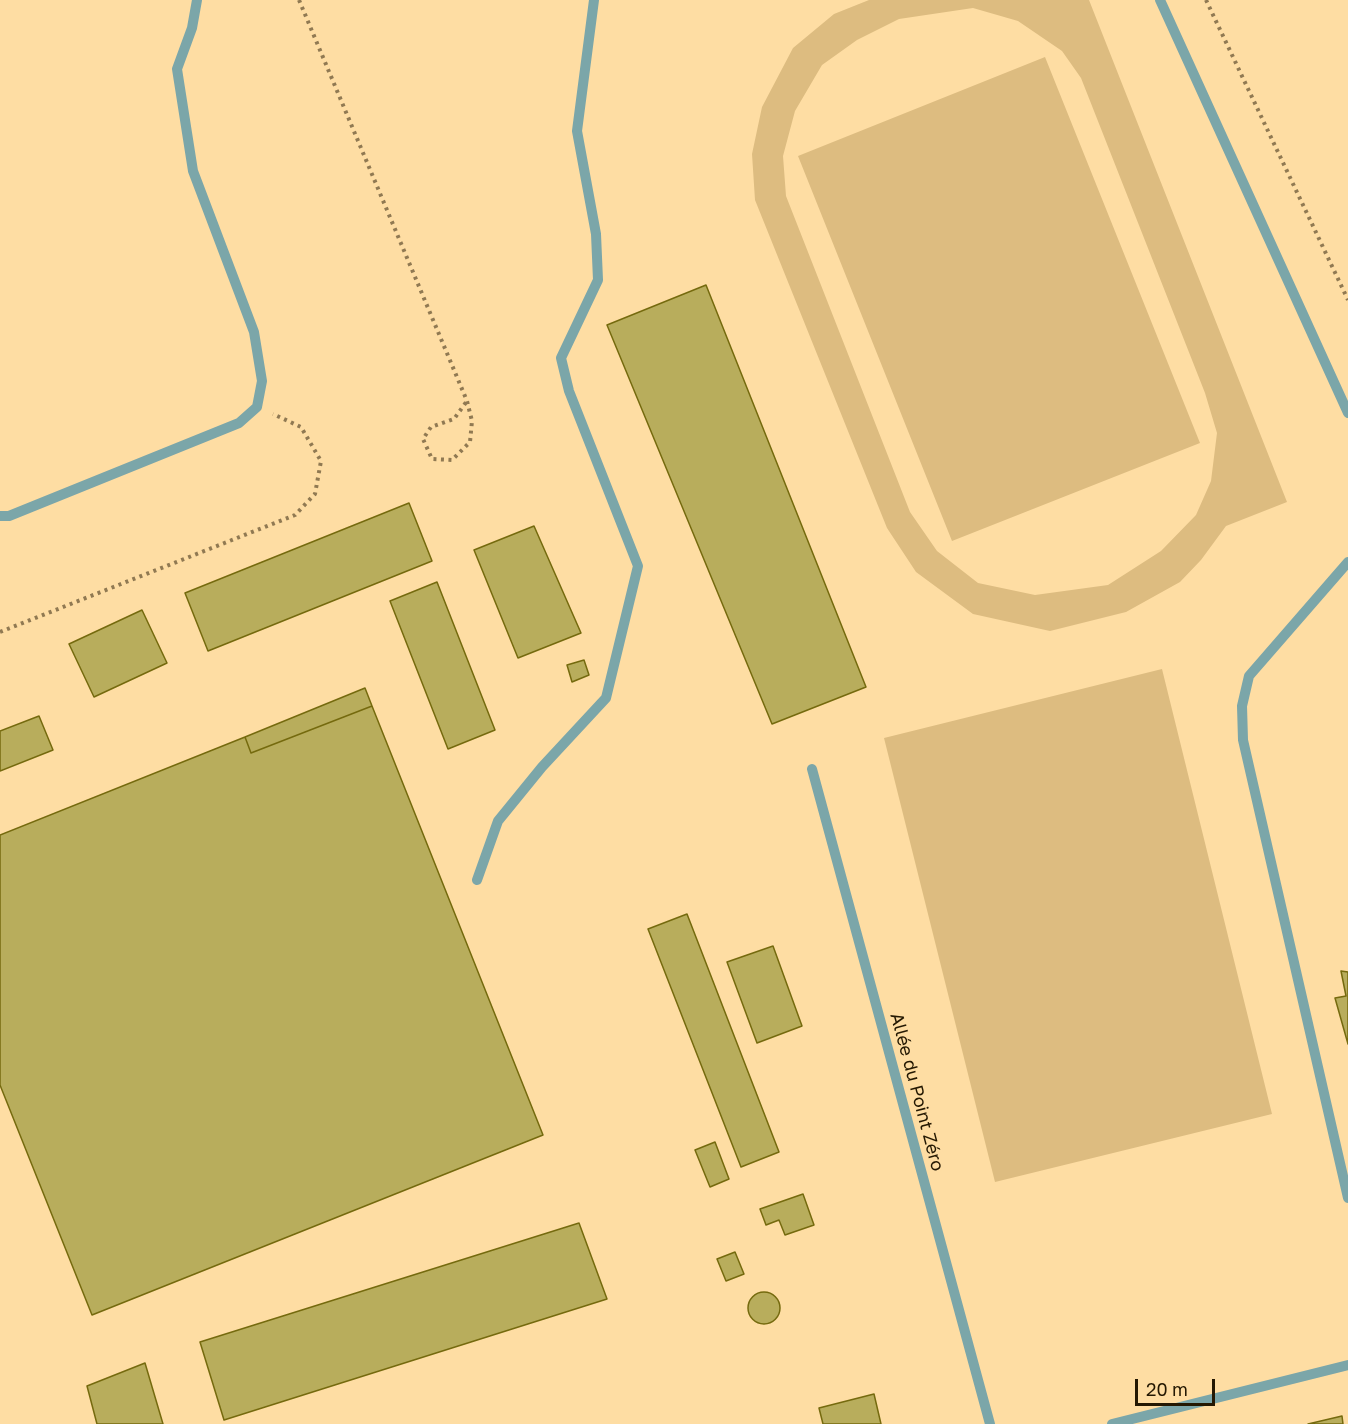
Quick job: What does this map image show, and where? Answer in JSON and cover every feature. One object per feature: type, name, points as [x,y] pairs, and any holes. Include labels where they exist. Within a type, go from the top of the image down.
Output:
[{"type":"lane","points":[[0,516],[9,516],[239,423],[257,406],[262,381],[254,332],[193,171],[177,69],[192,28],[197,0]]},
{"type":"lane","points":[[477,880],[498,821],[542,767],[606,698],[638,566],[569,391],[561,358],[598,280],[596,234],[577,131],[594,0]]},
{"type":"lane","points":[[1161,0],[1348,413]]},
{"type":"lane","points":[[1348,562],[1249,676],[1242,706],[1243,740],[1348,1198]]},
{"type":"lane","name":"Allée du Point Zéro","points":[[812,769],[990,1424]]},
{"type":"lane","points":[[1112,1424],[1348,1365]]},
{"type":"path","points":[[299,0],[467,401],[472,421],[470,442],[452,460],[432,459],[423,439],[431,428],[454,419],[467,401]]},
{"type":"path","points":[[1206,0],[1348,300]]},
{"type":"path","points":[[0,632],[295,514],[315,494],[321,461],[301,427],[257,406]]},
{"type":"shaded area","points":[[869,0],[1089,0],[1287,502],[1226,526],[1201,560],[1180,582],[1126,612],[1050,631],[973,614],[916,572],[887,528],[755,200],[752,154],[762,107],[793,48],[834,14]],"holes":[[[973,8],[1018,21],[1062,51],[1081,78],[1205,393],[1217,433],[1211,481],[1196,515],[1161,551],[1108,585],[1035,595],[978,583],[937,551],[910,512],[786,196],[783,156],[795,111],[822,65],[857,40],[899,19]]]},
{"type":"shaded area","points":[[1045,57],[1200,443],[952,541],[798,156]]},
{"type":"shaded area","points":[[1162,669],[1272,1114],[995,1182],[884,738]]},
{"type":"building","points":[[706,285],[866,687],[772,724],[607,325]]},
{"type":"building","points":[[409,503],[432,561],[208,651],[185,593]]},
{"type":"building","points":[[534,526],[581,633],[518,658],[474,550]]},
{"type":"building","points":[[437,582],[495,730],[448,749],[390,601]]},
{"type":"building","points":[[142,610],[167,663],[94,697],[69,644]]},
{"type":"building","points":[[584,660],[589,675],[572,682],[567,665]]},
{"type":"building","points":[[365,688],[372,706],[251,753],[245,737]]},
{"type":"building","points":[[372,706],[543,1135],[92,1315],[0,1085],[0,835],[245,737],[251,753]]},
{"type":"building","points":[[39,716],[53,750],[0,771],[0,731]]},
{"type":"building","points":[[687,914],[779,1152],[741,1167],[648,929]]},
{"type":"building","points":[[773,946],[802,1026],[757,1043],[727,962]]},
{"type":"building","points":[[1341,971],[1348,972],[1348,1044],[1335,998],[1346,996]]},
{"type":"building","points":[[715,1142],[729,1179],[710,1187],[695,1150]]},
{"type":"building","points":[[803,1194],[814,1225],[785,1235],[779,1220],[766,1225],[760,1209]]},
{"type":"building","points":[[579,1223],[607,1299],[224,1420],[200,1342]]},
{"type":"building","points":[[735,1252],[744,1274],[726,1281],[717,1259]]},
{"type":"building","points":[[764,1292],[776,1296],[780,1308],[776,1320],[764,1324],[752,1320],[748,1308],[752,1296]]},
{"type":"building","points":[[145,1363],[163,1424],[97,1424],[87,1386]]},
{"type":"building","points":[[874,1394],[881,1424],[823,1424],[819,1408]]},
{"type":"building","points":[[1342,1416],[1343,1424],[1308,1424]]}]
